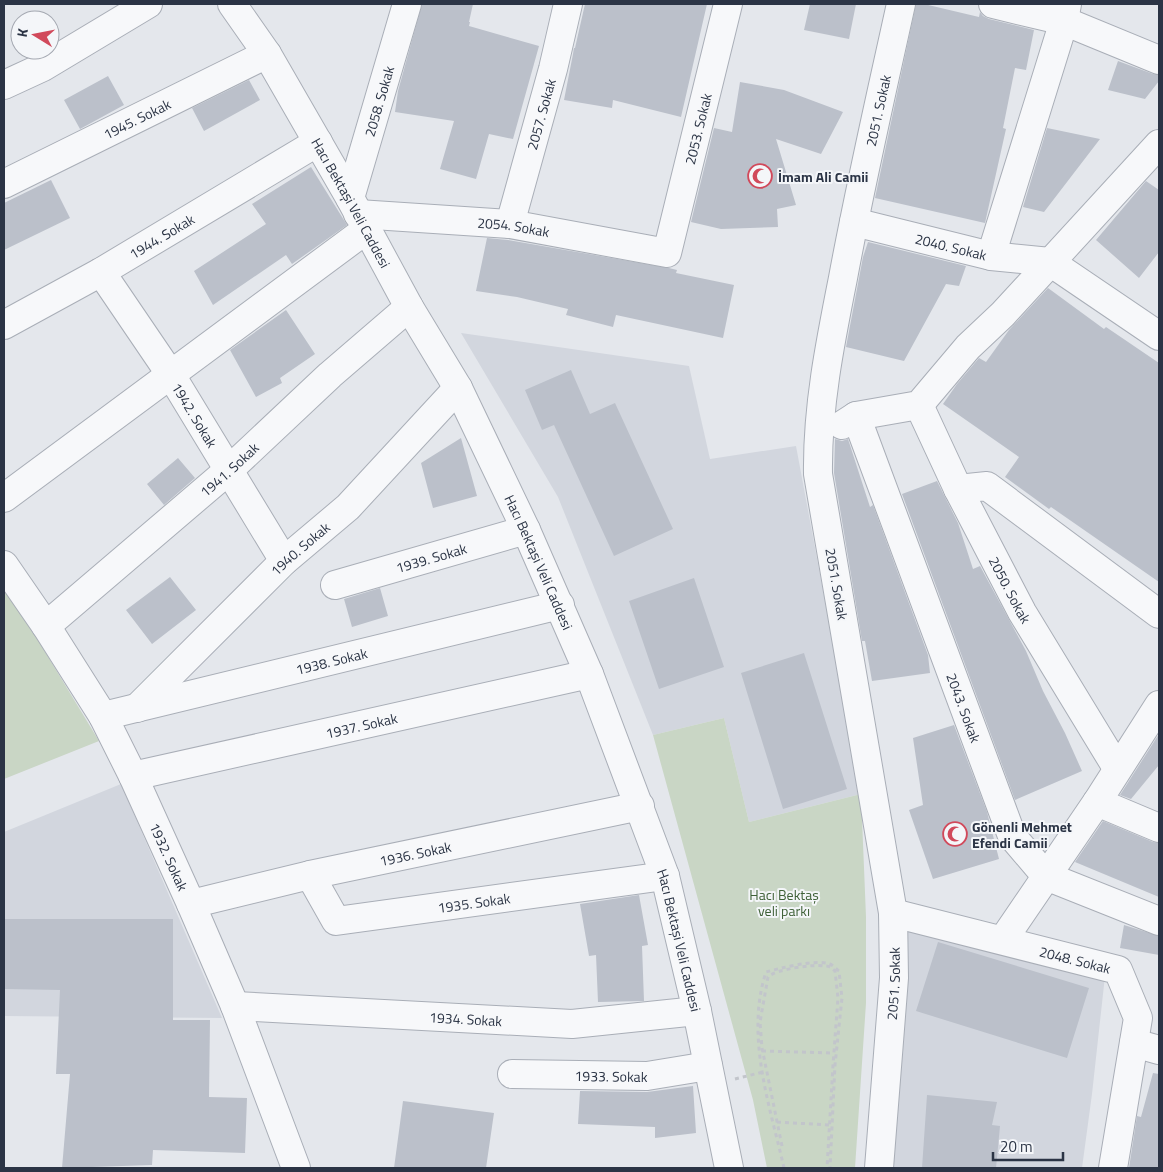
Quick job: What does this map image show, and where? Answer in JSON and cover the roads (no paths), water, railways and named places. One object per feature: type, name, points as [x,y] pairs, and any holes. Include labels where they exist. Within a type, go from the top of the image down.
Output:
[{"type":"street","points":[[4,85],[43,67],[148,4]]},
{"type":"street","name":"Hacı Bektaşi Veli Caddesi","points":[[232,4],[267,54],[358,213],[408,307],[458,388],[560,605],[589,674],[665,876],[697,1011],[729,1168]]},
{"type":"street","name":"2058. Sokak","points":[[358,213],[407,4]]},
{"type":"street","name":"2057. Sokak","points":[[510,224],[553,69],[568,4]]},
{"type":"street","name":"2053. Sokak","points":[[668,253],[728,4]]},
{"type":"street","name":"2051. Sokak","points":[[879,1168],[894,978],[893,913],[818,474],[818,441],[830,345],[854,222],[901,4]]},
{"type":"street","points":[[993,4],[1066,12],[1159,60]]},
{"type":"street","points":[[991,256],[1066,12]]},
{"type":"street","name":"1945. Sokak","points":[[4,184],[267,54]]},
{"type":"street","name":"1944. Sokak","points":[[4,325],[101,272],[318,142]]},
{"type":"street","points":[[818,441],[856,416],[919,405],[968,347],[1003,314],[1050,262],[1154,158]]},
{"type":"street","points":[[4,498],[171,375],[358,213]]},
{"type":"street","name":"2054. Sokak","points":[[358,213],[510,224],[668,253]]},
{"type":"street","name":"2040. Sokak","points":[[854,222],[991,256],[1050,262]]},
{"type":"street","points":[[1050,262],[1159,336]]},
{"type":"street","name":"1942. Sokak","points":[[101,272],[171,375],[284,561]]},
{"type":"street","name":"1941. Sokak","points":[[46,626],[230,470],[330,375],[408,307]]},
{"type":"street","name":"1940. Sokak","points":[[137,708],[284,561],[348,507],[458,388]]},
{"type":"street","name":"2050. Sokak","points":[[919,405],[958,489],[1022,612],[1118,768]]},
{"type":"street","name":"2043. Sokak","points":[[856,416],[1012,836],[1046,876],[1159,921]]},
{"type":"street","points":[[958,489],[987,486],[1159,614]]},
{"type":"street","name":"1939. Sokak","points":[[335,585],[526,530]]},
{"type":"street","name":"1932. Sokak","points":[[4,565],[104,716],[191,904],[235,1006],[296,1168]]},
{"type":"street","name":"1938. Sokak","points":[[104,716],[560,605]]},
{"type":"street","name":"1937. Sokak","points":[[133,776],[589,674]]},
{"type":"street","points":[[1003,940],[1097,802],[1159,705]]},
{"type":"street","points":[[1097,802],[1159,828]]},
{"type":"street","name":"1936. Sokak","points":[[191,904],[310,875],[640,806]]},
{"type":"street","name":"1935. Sokak","points":[[310,875],[336,921],[665,876]]},
{"type":"street","name":"2048. Sokak","points":[[893,913],[1118,970],[1138,1018],[1147,1047],[1113,1168]]},
{"type":"street","name":"1934. Sokak","points":[[235,1006],[572,1024],[697,1011]]},
{"type":"street","name":"1933. Sokak","points":[[512,1074],[710,1075]]},
{"type":"place","name":"İmam Ali Camii","points":[[760,176]]},
{"type":"place","name":"Gönenli Mehmet Efendi Camii","points":[[955,834]]},
{"type":"park label","name":"Hacı Bektaş veli parkı","points":[[784,902]]}]
